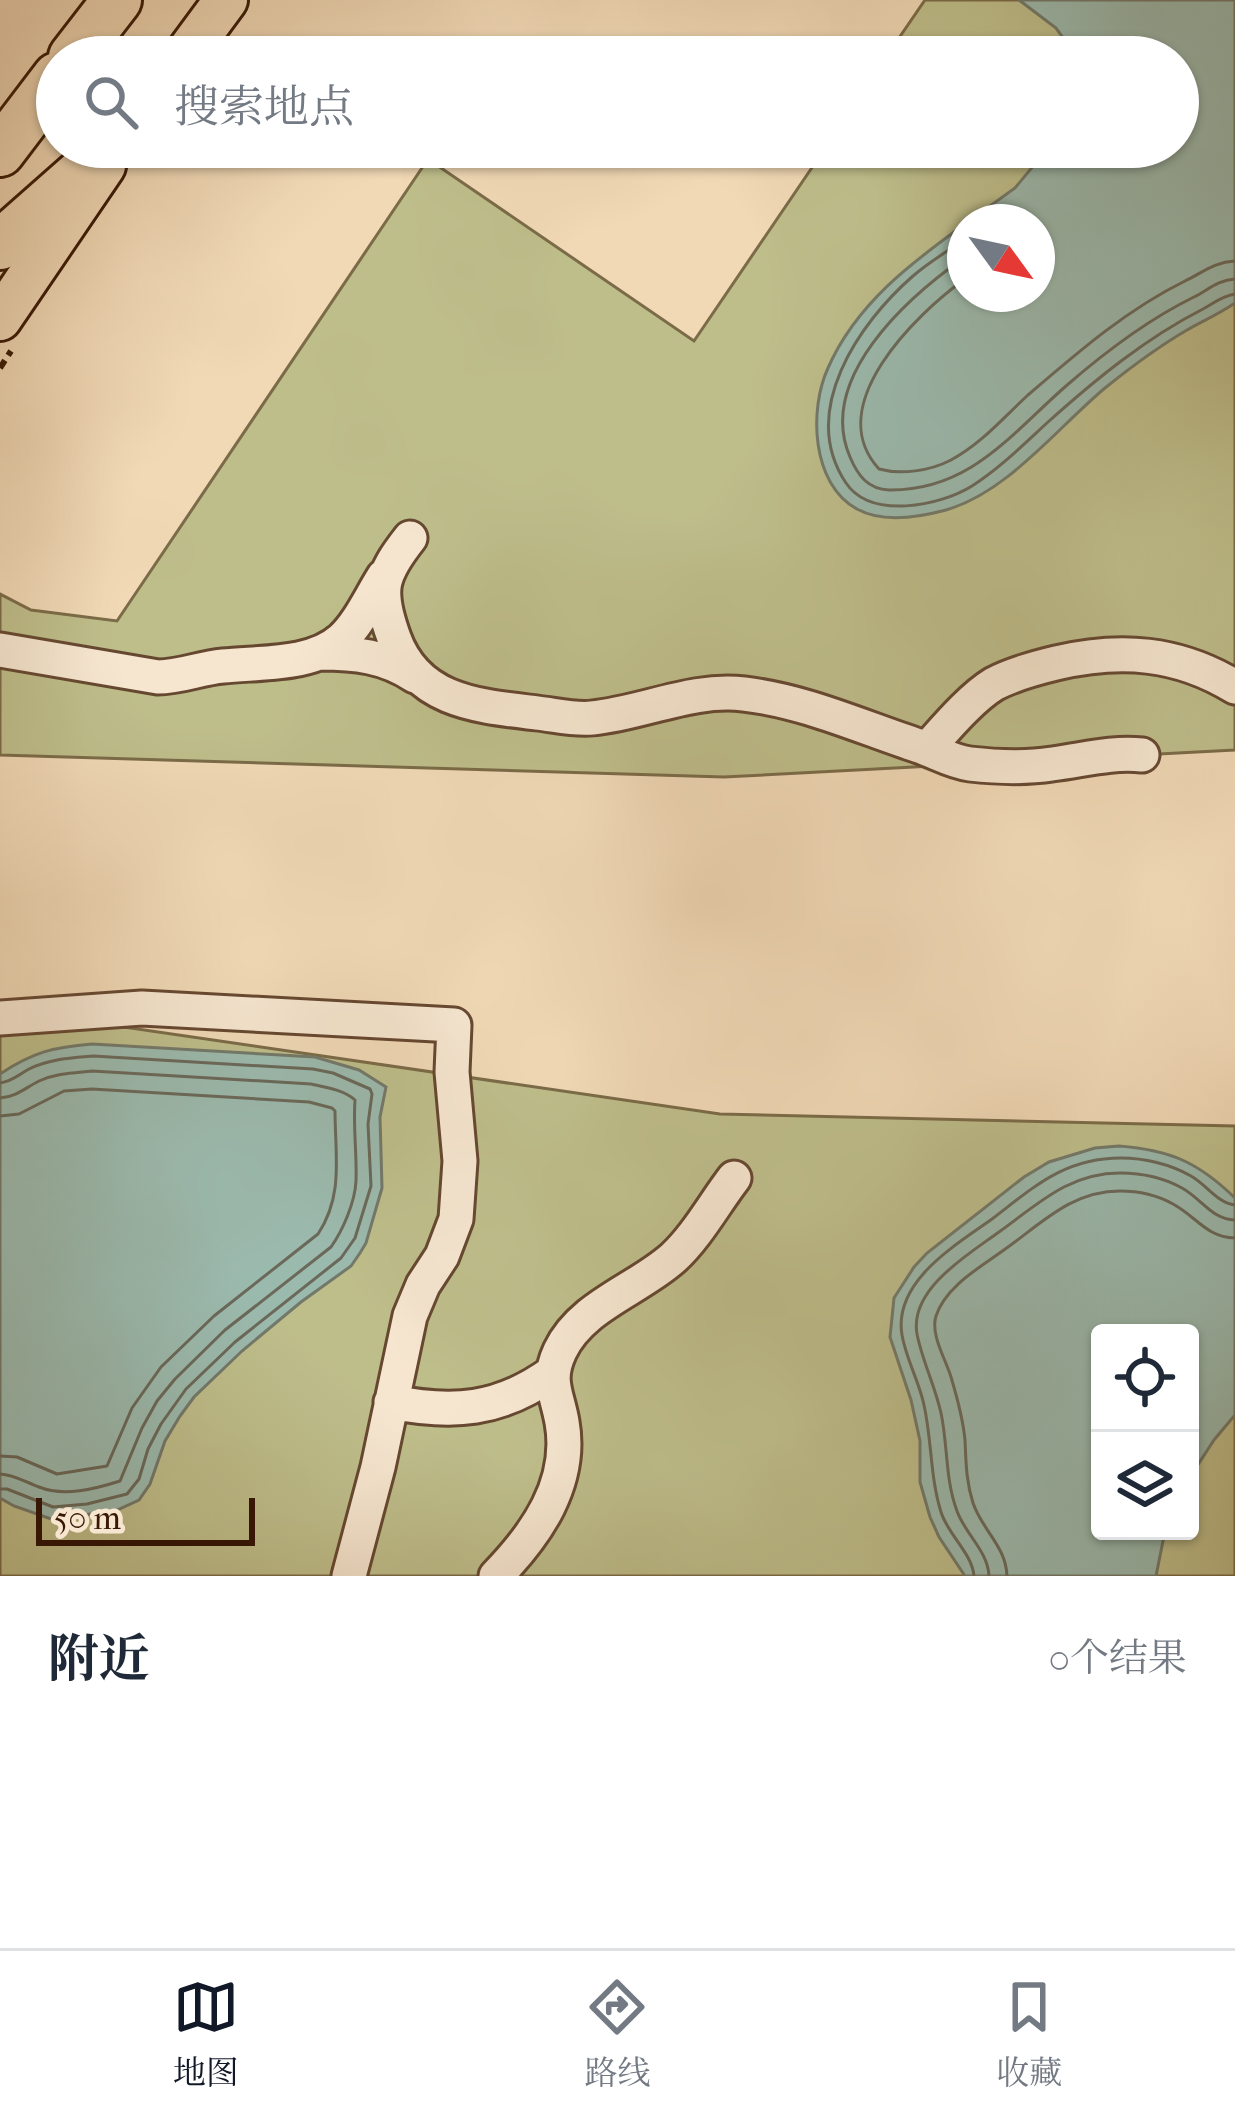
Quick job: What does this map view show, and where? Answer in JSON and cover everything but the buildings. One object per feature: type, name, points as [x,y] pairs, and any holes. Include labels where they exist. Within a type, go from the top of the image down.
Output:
[{"type":"highway","points":[[90,36],[118,0]]},
{"type":"highway","points":[[0,152],[36,105]]},
{"type":"highway","points":[[0,244],[90,168]]},
{"type":"main road","points":[[199,36],[226,0]]},
{"type":"main road","points":[[6,335],[103,168]]},
{"type":"lane","points":[[320,653],[341,640],[410,538]]},
{"type":"lane","points":[[385,574],[383,590],[394,638],[418,678]]},
{"type":"lane","points":[[0,650],[158,677],[320,653],[369,655],[401,667],[435,690],[497,708],[589,719],[697,694],[750,695],[810,707],[965,764],[1026,767],[1119,753],[1142,755]]},
{"type":"lane","points":[[927,749],[989,687],[1031,669],[1082,657],[1164,657],[1191,664],[1235,688]]},
{"type":"lane","points":[[0,1018],[142,1008],[454,1025],[452,1072],[460,1161],[456,1219],[410,1316],[349,1576]]},
{"type":"lane","points":[[496,1576],[525,1545],[554,1498],[562,1459],[562,1422],[552,1373],[562,1346],[580,1323],[673,1258],[734,1178]]},
{"type":"lane","points":[[391,1402],[428,1409],[487,1405],[530,1389],[552,1373]]},
{"type":"path","points":[[0,368],[6,335]]},
{"type":"green space","points":[[925,0],[1235,0],[1235,750],[724,777],[0,755],[0,594],[31,610],[117,621],[422,168],[441,168],[694,341],[812,168],[1199,168],[1199,36],[900,36]]},
{"type":"green space","points":[[0,1009],[720,1114],[1235,1126],[1235,1576],[0,1576]]},
{"type":"water","points":[[1019,0],[1235,0],[1235,303],[1125,372],[1011,474],[969,501],[901,517],[857,509],[830,482],[823,464],[818,404],[828,368],[869,305],[947,238],[947,312],[1055,312],[1055,204],[993,204],[1032,168],[1199,168],[1199,36],[1062,36]]},
{"type":"water","points":[[92,1044],[315,1057],[359,1070],[386,1087],[380,1117],[382,1188],[366,1243],[351,1266],[242,1351],[194,1397],[165,1441],[150,1484],[139,1500],[115,1511],[51,1519],[0,1498],[0,1074],[44,1052]]},
{"type":"water","points":[[1119,1146],[1182,1160],[1235,1198],[1235,1415],[1199,1463],[1199,1324],[1091,1324],[1091,1540],[1163,1540],[1156,1576],[965,1576],[939,1537],[920,1482],[920,1441],[890,1337],[894,1298],[927,1253],[1024,1177],[1049,1162]]}]
